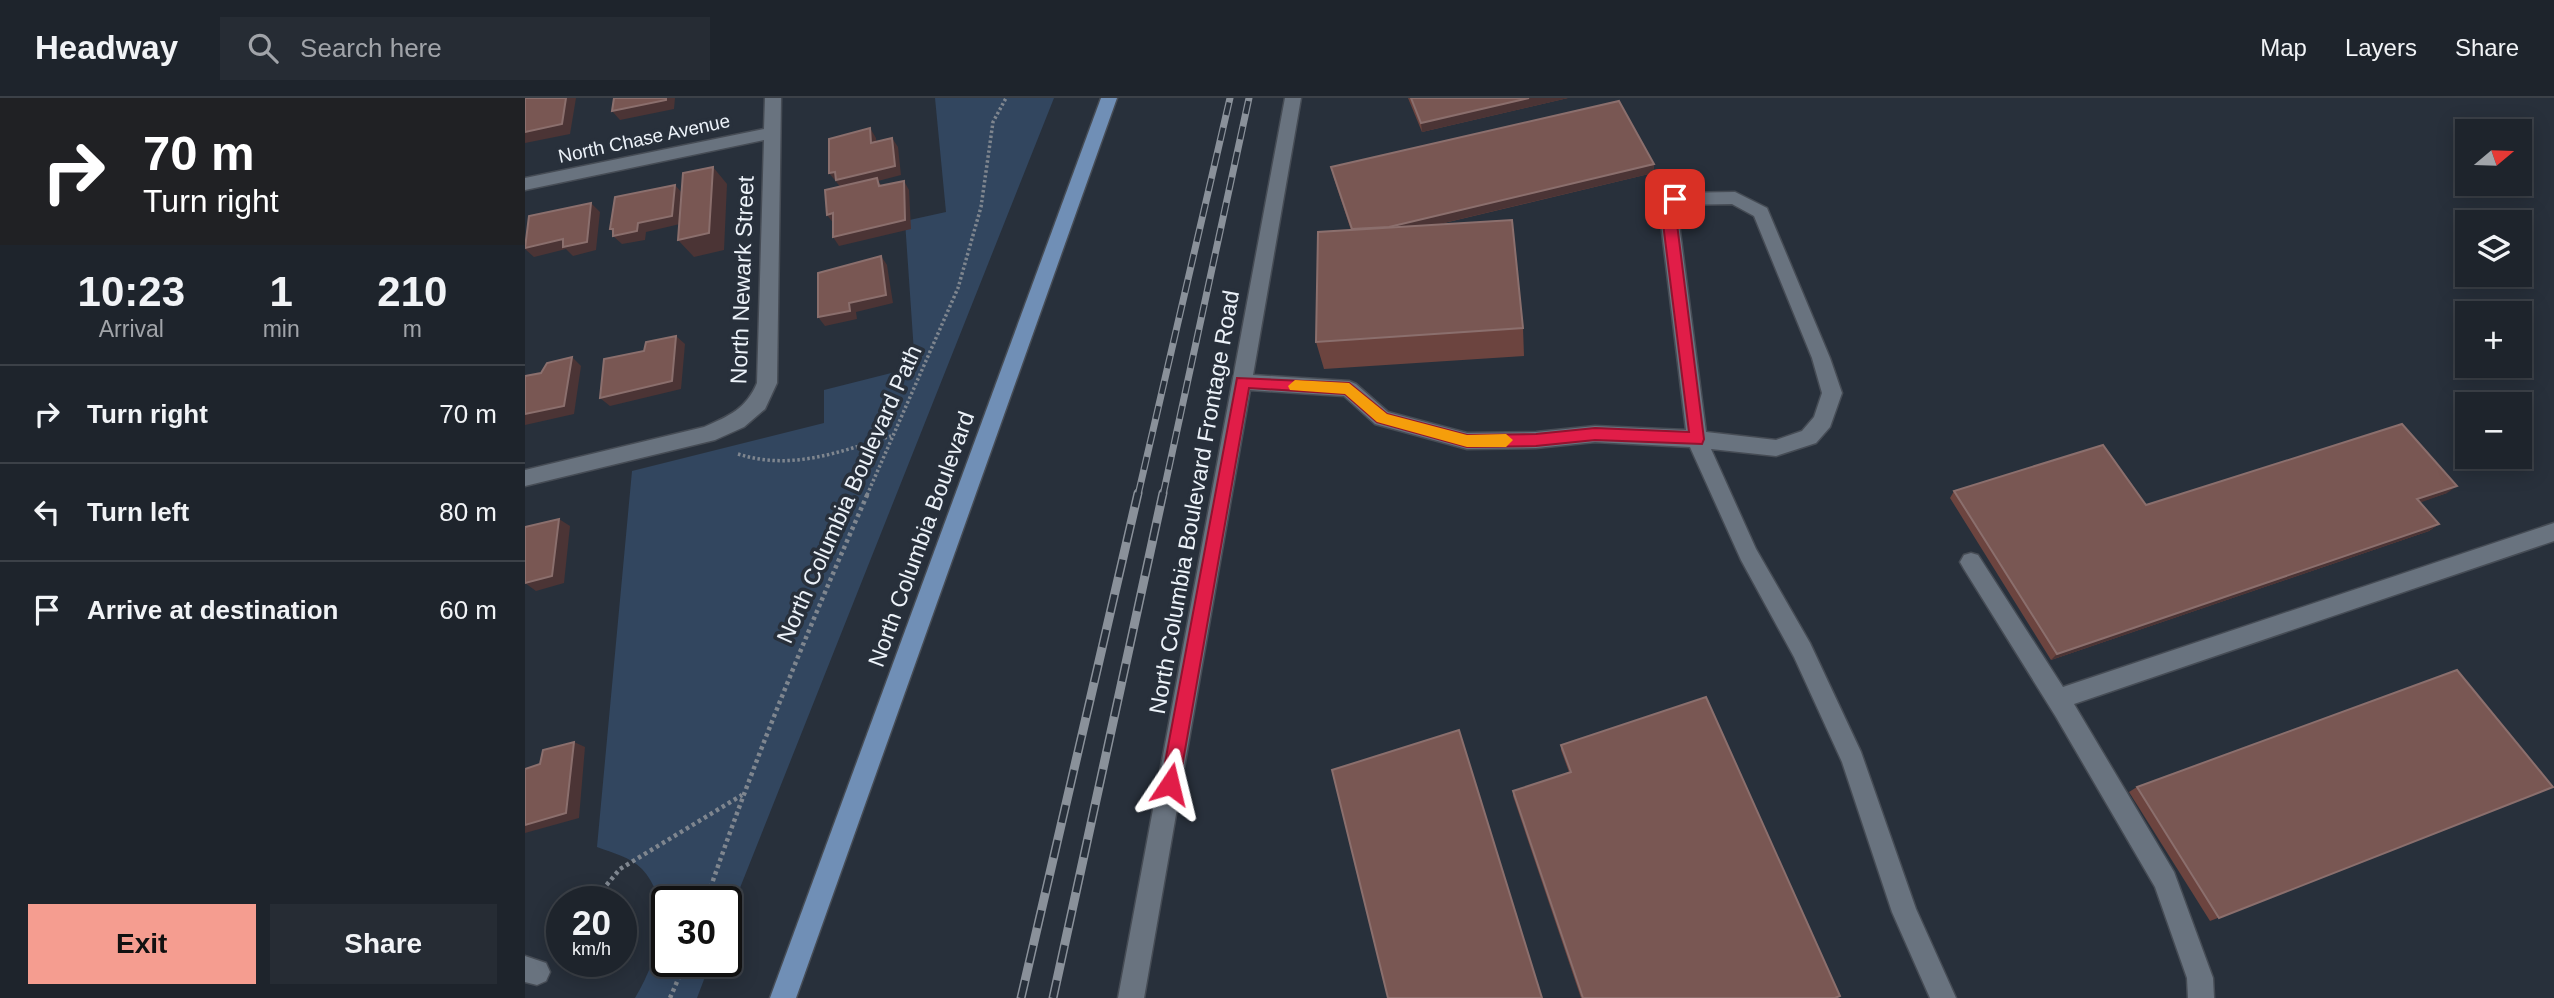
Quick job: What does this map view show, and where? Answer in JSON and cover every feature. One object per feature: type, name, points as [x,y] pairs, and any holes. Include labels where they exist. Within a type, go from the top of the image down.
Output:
[{"type":"main road","name":"North Columbia Boulevard","points":[[783,998],[1109,98]]},
{"type":"street","name":"North Newark Street","points":[[525,478],[708,434],[737,421],[758,404],[767,383],[773,98]]},
{"type":"street","name":"North Columbia Boulevard Frontage Road","points":[[1131,998],[1293,98]]},
{"type":"street","name":"North Chase Avenue","points":[[525,184],[772,133]]},
{"type":"street","points":[[1243,382],[1349,389],[1382,418],[1467,441],[1536,440],[1595,434],[1657,435],[1697,439],[1776,448],[1809,437],[1823,421],[1832,393],[1821,358],[1761,212],[1735,198],[1675,199],[1668,207],[1697,439],[1748,554],[1802,650],[1853,761],[1905,912],[1943,998]]},
{"type":"street","points":[[2057,699],[2554,532]]},
{"type":"street","points":[[1971,562],[2057,699],[2165,881],[2200,978],[2201,998]]},
{"type":"path","name":"North Columbia Boulevard Path","points":[[711,886],[742,794],[810,625],[934,346],[965,268],[981,207],[993,122],[1006,98]]},
{"type":"path","points":[[708,434],[740,455],[771,463],[799,463],[830,457],[892,436]]},
{"type":"path","points":[[606,886],[620,869],[742,794]]},
{"type":"path","points":[[670,998],[679,977]]},
{"type":"shaded area","points":[[935,98],[1054,98],[741,886],[653,886],[642,869],[632,861],[597,847],[632,471],[824,423],[824,390],[915,367],[905,221],[946,212]]},
{"type":"shaded area","points":[[651,964],[651,977],[705,977],[697,998],[635,998]]},
{"type":"building","points":[[525,98],[566,98],[562,124],[525,132]]},
{"type":"building","points":[[614,98],[666,98],[666,100],[612,111]]},
{"type":"building","points":[[1411,98],[1529,98],[1421,123]]},
{"type":"building","points":[[1619,101],[1654,164],[1389,227],[1352,229],[1331,167]]},
{"type":"building","points":[[870,128],[871,143],[892,138],[895,166],[836,180],[835,172],[829,173],[829,139]]},
{"type":"building","points":[[713,167],[709,233],[678,240],[683,173]]},
{"type":"building","points":[[877,178],[879,186],[904,181],[905,220],[833,237],[833,213],[827,215],[825,190]]},
{"type":"building","points":[[675,185],[672,216],[638,223],[637,231],[613,236],[613,229],[610,229],[615,197]]},
{"type":"building","points":[[591,203],[587,242],[563,247],[563,239],[525,248],[529,216]]},
{"type":"building","points":[[1512,220],[1523,328],[1316,342],[1318,232]]},
{"type":"building","points":[[881,256],[886,295],[849,303],[850,311],[818,317],[818,273]]},
{"type":"building","points":[[676,336],[672,381],[600,398],[604,359],[644,351],[646,342]]},
{"type":"building","points":[[572,357],[564,406],[525,414],[525,376],[541,373],[547,363]]},
{"type":"building","points":[[2402,424],[2457,486],[2417,499],[2439,524],[2057,654],[1954,491],[2103,445],[2146,505]]},
{"type":"building","points":[[559,519],[552,576],[525,583],[525,527]]},
{"type":"building","points":[[2457,670],[2553,787],[2219,918],[2137,787]]},
{"type":"building","points":[[1706,697],[1840,996],[1583,998],[1513,791],[1571,772],[1561,745]]},
{"type":"building","points":[[1459,730],[1542,998],[1388,998],[1332,770]]},
{"type":"building","points":[[574,742],[566,813],[525,825],[525,769],[540,764],[543,750]]},
{"type":"railway","points":[[1138,495],[1230,98]]},
{"type":"railway","points":[[1163,495],[1249,98]]},
{"type":"railway","points":[[1021,998],[1138,493]]},
{"type":"railway","points":[[1053,998],[1163,493]]},
{"type":"slow traffic","points":[[1295,386],[1349,389],[1382,418],[1467,441],[1506,440]]},
{"type":"route","points":[[1170,784],[1243,382],[1349,389],[1382,418],[1467,441],[1536,440],[1595,434],[1697,439],[1668,207],[1675,199]]}]
